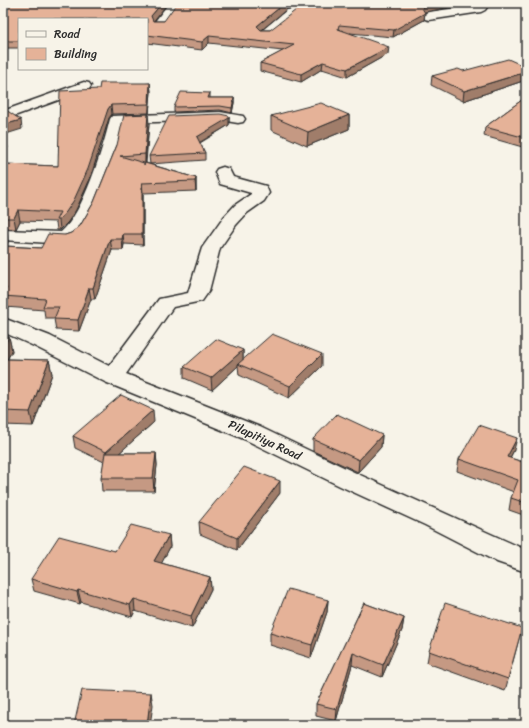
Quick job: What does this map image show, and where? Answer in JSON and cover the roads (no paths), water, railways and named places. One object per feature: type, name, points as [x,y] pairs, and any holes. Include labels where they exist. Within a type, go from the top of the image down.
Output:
[{"type":"street","points":[[159,24],[175,3]]},
{"type":"street","points":[[265,33],[291,14],[351,3]]},
{"type":"street","points":[[428,16],[481,8],[484,3]]},
{"type":"street","points":[[3,116],[84,86]]},
{"type":"street","points":[[3,235],[66,238],[74,231],[84,212],[109,154],[117,119],[220,116],[238,120]]},
{"type":"street","points":[[113,377],[166,303],[195,297],[199,291],[211,248],[230,221],[241,209],[258,197],[260,190],[251,186],[226,180],[223,172]]},
{"type":"street","name":"Pilapitiya Road","points":[[3,324],[42,341],[113,377],[252,433],[349,480],[434,518],[507,554],[526,560]]}]
